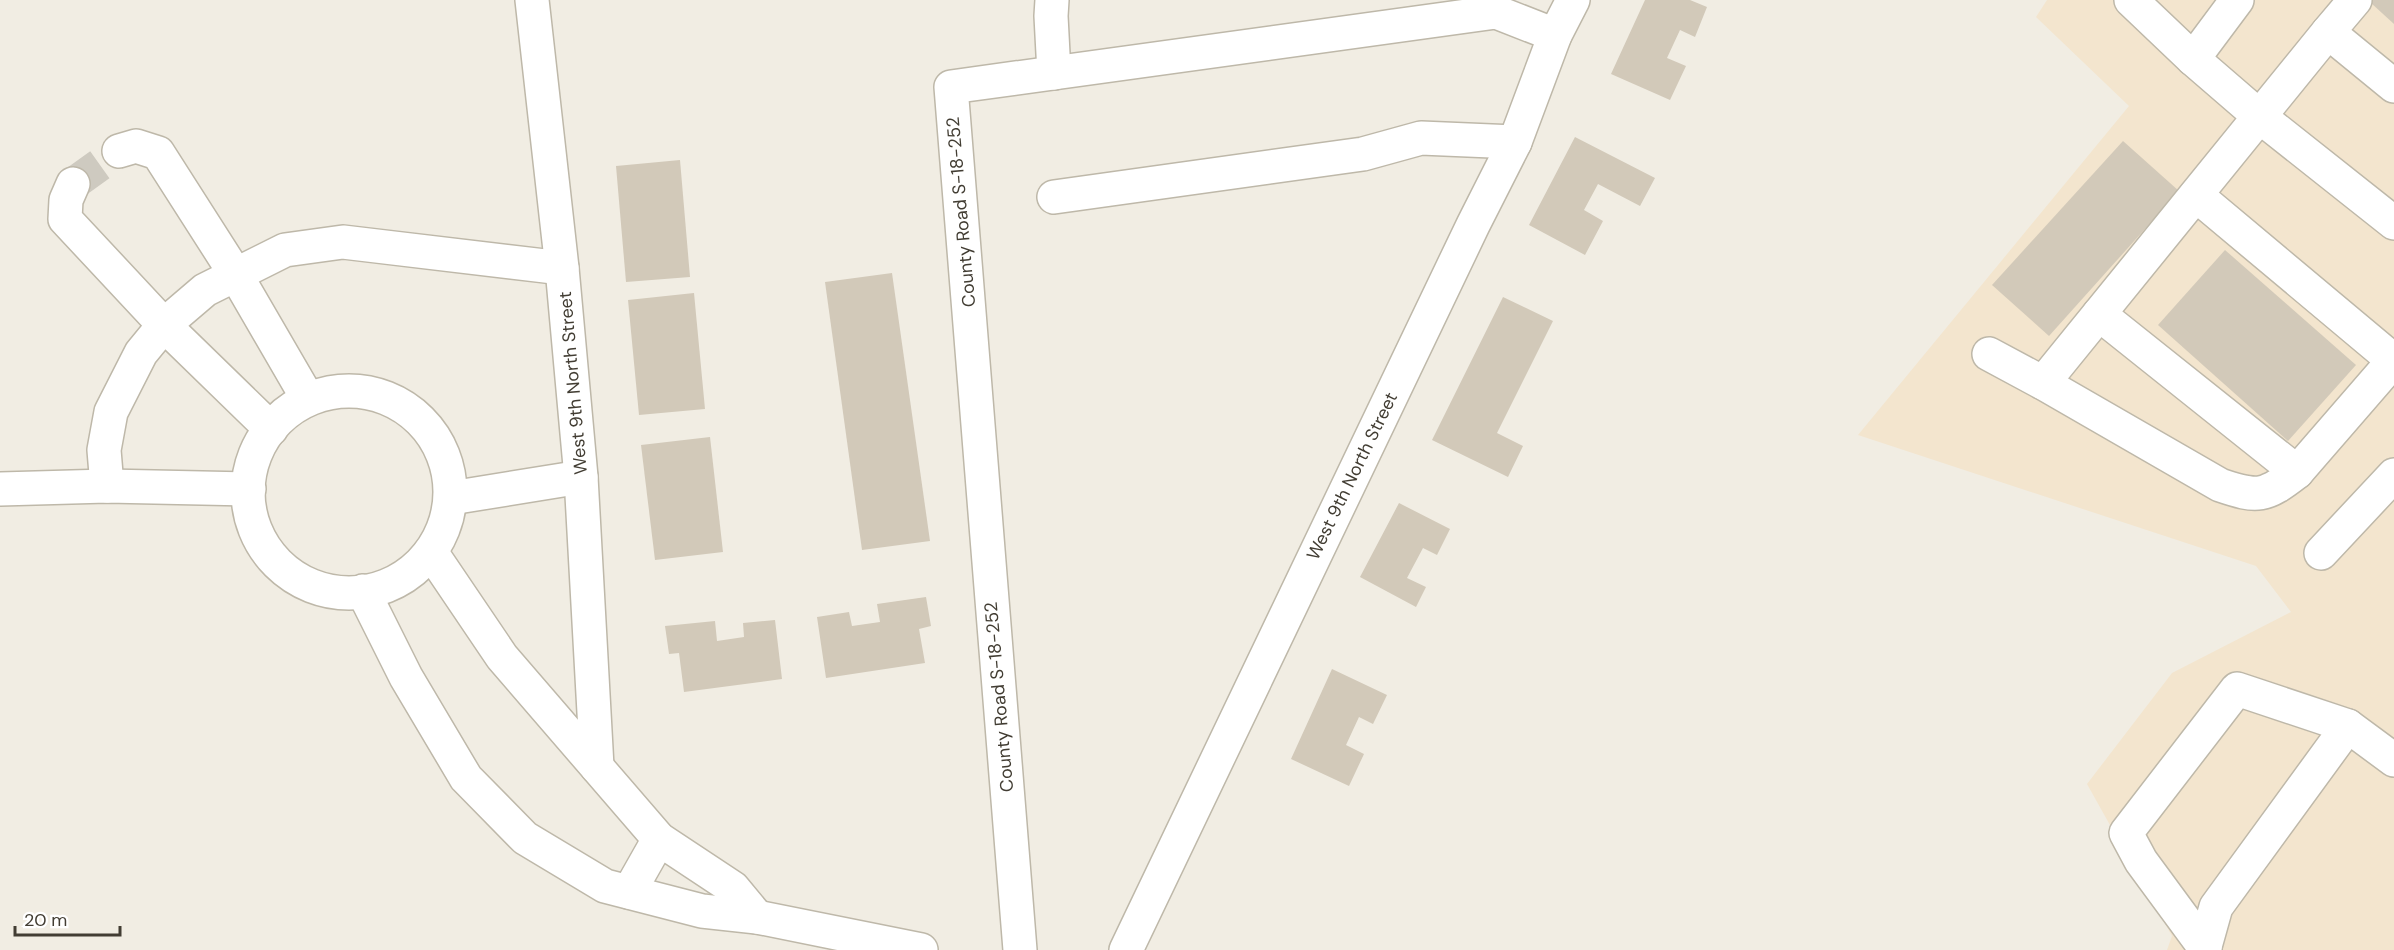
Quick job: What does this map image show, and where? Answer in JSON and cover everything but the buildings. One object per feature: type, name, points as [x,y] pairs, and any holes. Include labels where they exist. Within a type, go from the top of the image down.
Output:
[{"type":"street","name":"West 9th North Street","points":[[532,0],[562,268],[581,477],[597,767]]},
{"type":"street","points":[[1052,0],[1054,73]]},
{"type":"street","name":"West 9th North Street","points":[[1126,950],[1473,225],[1515,142],[1555,35],[1574,0]]},
{"type":"street","points":[[2131,0],[2259,116],[2394,223]]},
{"type":"street","points":[[2193,58],[2237,0]]},
{"type":"street","points":[[2043,383],[2355,0]]},
{"type":"street","name":"County Road S-18-252","points":[[1020,950],[951,87],[1496,12],[1555,35]]},
{"type":"street","points":[[2328,32],[2394,86]]},
{"type":"street","points":[[1054,196],[1363,154],[1421,138],[1515,142]]},
{"type":"street","points":[[119,151],[136,146],[158,153],[236,275],[308,399]]},
{"type":"street","points":[[73,184],[66,200],[65,219],[164,325],[271,429]]},
{"type":"street","points":[[1989,354],[2220,485],[2243,493],[2263,494],[2278,487],[2297,472],[2394,360],[2196,195]]},
{"type":"street","points":[[107,486],[104,450],[111,412],[141,353],[164,325],[205,290],[285,250],[343,242],[562,268]]},
{"type":"street","points":[[2099,314],[2297,472]]},
{"type":"street","points":[[341,390],[375,393],[405,406],[430,428],[446,457],[452,490],[451,498],[446,523],[431,552],[406,576],[375,590],[342,593],[309,585],[281,567],[260,540],[249,508],[249,474],[260,443],[280,417],[308,399],[341,390]]},
{"type":"street","points":[[2321,552],[2394,475]]},
{"type":"street","points":[[451,498],[581,477]]},
{"type":"street","points":[[0,489],[107,486],[249,489]]},
{"type":"street","points":[[431,552],[502,657],[658,839],[734,888],[757,917]]},
{"type":"street","points":[[363,591],[406,678],[466,778],[525,837],[606,886],[702,911],[757,917],[921,950]]},
{"type":"street","points":[[2204,949],[2141,861],[2126,833],[2237,689],[2348,726],[2394,760]]},
{"type":"street","points":[[2204,949],[2216,907],[2348,726]]},
{"type":"street","points":[[629,892],[658,839]]},
{"type":"shaded area","points":[[2047,0],[2394,0],[2394,950],[2167,950],[2172,936],[2087,784],[2172,673],[2291,612],[2256,566],[1858,435],[2129,106],[2036,17]]},
{"type":"tunnel","points":[[73,184],[119,151]]}]
